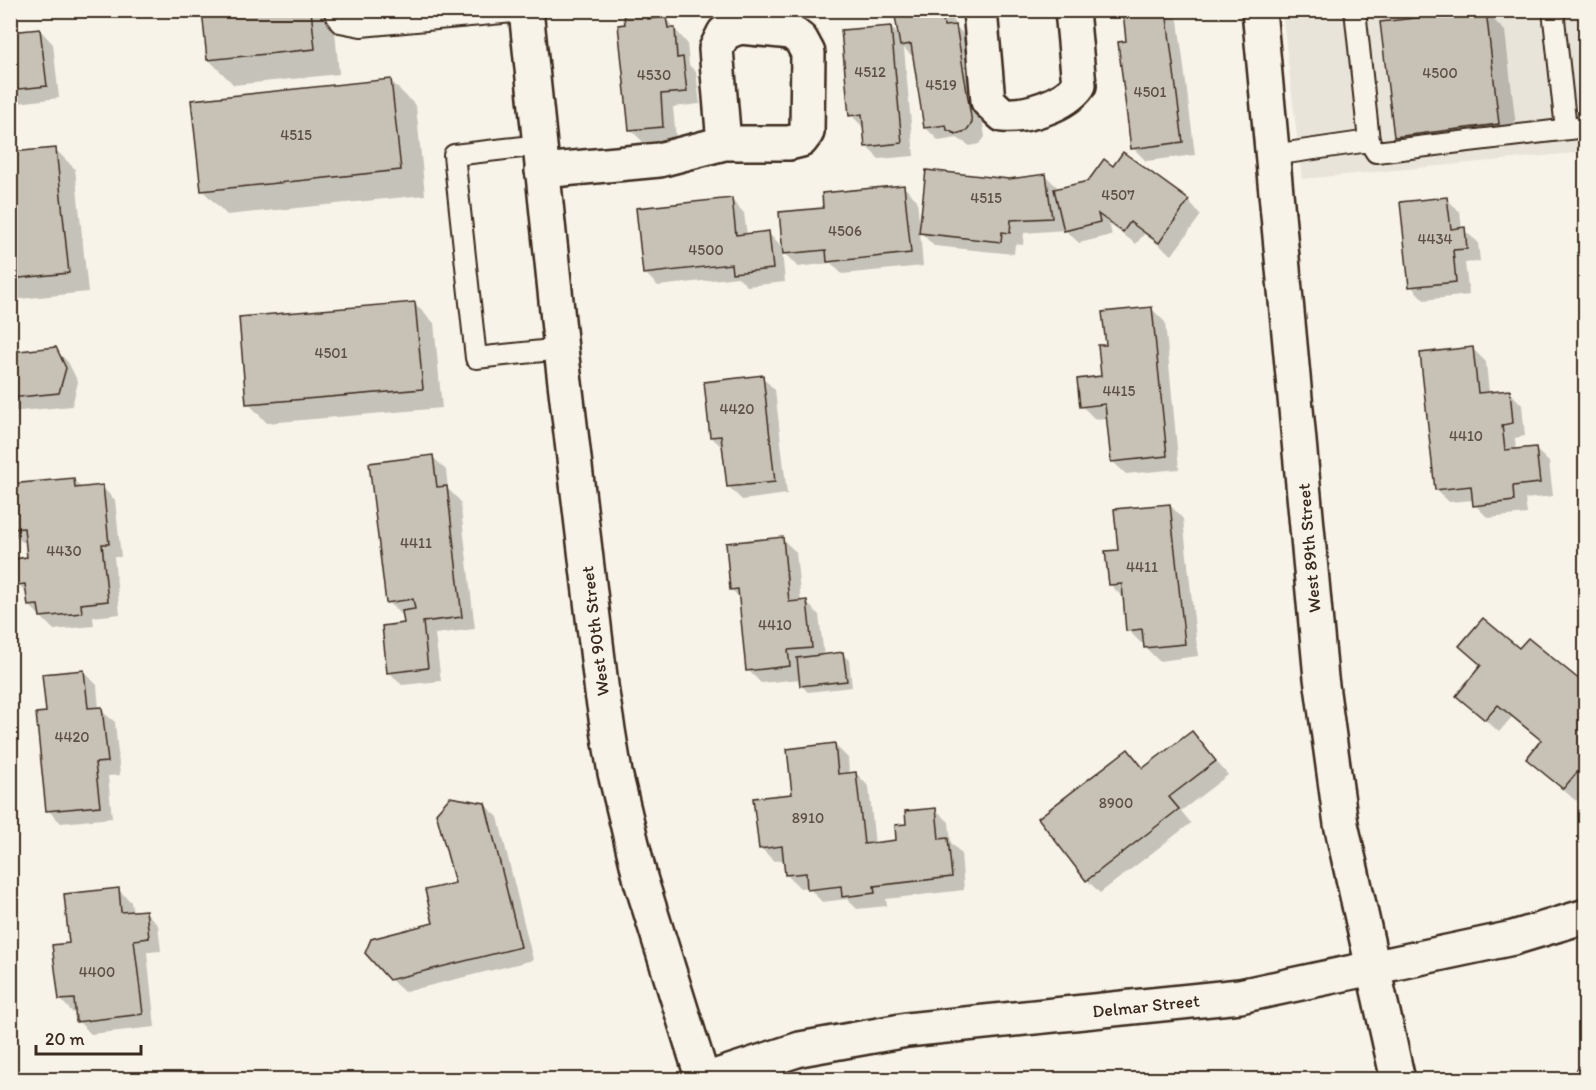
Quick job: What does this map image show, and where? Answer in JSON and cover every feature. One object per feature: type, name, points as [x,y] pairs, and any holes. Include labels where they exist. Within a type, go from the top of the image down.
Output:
[{"type":"street","points":[[981,10],[988,101],[1003,115],[1023,116],[1072,94],[1079,85],[1072,10]]},
{"type":"street","name":"West 89th Street","points":[[1259,10],[1321,678],[1341,824],[1398,1080]]},
{"type":"street","name":"West 90th Street","points":[[526,11],[561,349],[602,693],[615,773],[641,881],[704,1080]]},
{"type":"street","points":[[541,158],[659,160],[724,143]]},
{"type":"street","name":"Delmar Street","points":[[704,1080],[800,1049],[907,1030],[1240,996],[1514,938],[1586,916]]},
{"type":"lane","points":[[334,10],[340,22],[361,26],[429,15],[526,11]]},
{"type":"lane","points":[[1355,10],[1369,141],[1377,152],[1586,127]]},
{"type":"lane","points":[[1553,10],[1566,129]]},
{"type":"lane","points":[[1273,155],[1369,141]]},
{"type":"lane","points":[[541,158],[454,155],[476,358],[561,349]]},
{"type":"shaded area","points":[[1282,11],[1585,11],[1585,152],[1302,179]]},
{"type":"building","points":[[202,10],[311,10],[315,49],[207,60]]},
{"type":"building","points":[[623,10],[648,10],[648,19],[666,17],[668,28],[675,28],[677,58],[683,57],[687,92],[661,94],[663,127],[629,130],[618,25],[625,24]]},
{"type":"building","points":[[894,10],[942,10],[944,26],[956,25],[972,123],[966,131],[956,134],[947,130],[946,125],[924,128],[911,44],[900,46]]},
{"type":"building","points":[[1166,10],[1183,142],[1131,149],[1118,42],[1126,41],[1123,11]]},
{"type":"building","points":[[1486,10],[1499,124],[1394,137],[1380,22]]},
{"type":"building","points":[[891,26],[902,143],[865,147],[862,114],[849,116],[841,30]]},
{"type":"building","points":[[40,29],[47,86],[10,90],[10,32]]},
{"type":"building","points":[[391,79],[401,170],[201,191],[191,100]]},
{"type":"building","points":[[56,148],[69,273],[10,279],[10,152]]},
{"type":"building","points":[[1123,152],[1189,200],[1159,243],[1130,222],[1123,232],[1098,214],[1100,222],[1064,231],[1054,189],[1088,181],[1104,159],[1113,166]]},
{"type":"building","points":[[926,170],[1009,179],[1046,174],[1052,218],[1011,220],[1010,233],[1002,232],[1001,242],[919,233]]},
{"type":"building","points":[[904,185],[911,253],[827,262],[826,250],[783,254],[779,212],[823,208],[822,193]]},
{"type":"building","points":[[1447,197],[1451,229],[1465,227],[1467,249],[1453,250],[1456,282],[1409,287],[1400,202]]},
{"type":"building","points":[[732,198],[736,235],[769,231],[773,269],[732,273],[731,264],[643,274],[636,208]]},
{"type":"building","points":[[415,302],[423,389],[246,404],[239,317]]},
{"type":"building","points":[[1152,307],[1167,456],[1111,462],[1105,404],[1080,407],[1077,379],[1101,376],[1098,345],[1106,345],[1102,312]]},
{"type":"building","points":[[56,347],[66,368],[59,393],[10,398],[10,352]]},
{"type":"building","points":[[1473,347],[1478,393],[1510,390],[1513,423],[1502,425],[1505,450],[1536,447],[1540,483],[1513,486],[1514,501],[1473,506],[1471,486],[1435,490],[1420,353]]},
{"type":"building","points":[[763,375],[775,482],[727,487],[721,436],[710,437],[704,382]]},
{"type":"building","points":[[433,455],[437,487],[447,486],[462,617],[423,622],[428,668],[387,673],[382,626],[404,623],[402,611],[415,609],[413,599],[386,603],[369,463]]},
{"type":"building","points":[[74,478],[75,488],[103,485],[109,544],[102,544],[108,601],[81,604],[82,613],[40,617],[38,605],[28,606],[25,584],[16,585],[14,559],[27,557],[24,528],[10,529],[10,484]]},
{"type":"building","points":[[1170,504],[1185,644],[1144,648],[1142,629],[1126,631],[1122,584],[1109,585],[1105,551],[1118,550],[1114,509]]},
{"type":"building","points":[[783,537],[789,602],[807,600],[812,648],[788,650],[790,666],[746,671],[738,589],[730,590],[726,543]]},
{"type":"building","points":[[1483,618],[1519,648],[1528,638],[1586,685],[1586,778],[1578,771],[1563,789],[1526,759],[1541,740],[1498,705],[1485,720],[1456,696],[1481,665],[1459,646]]},
{"type":"building","points":[[843,652],[847,681],[800,686],[797,658]]},
{"type":"building","points":[[84,670],[88,708],[102,707],[108,762],[95,763],[100,806],[46,811],[36,713],[46,712],[42,674]]},
{"type":"building","points":[[1192,731],[1216,761],[1169,797],[1179,809],[1086,881],[1038,818],[1128,749],[1143,768]]},
{"type":"building","points":[[835,743],[838,774],[856,772],[864,844],[896,840],[895,825],[906,824],[905,811],[936,808],[939,839],[948,838],[952,877],[874,886],[875,893],[842,897],[841,886],[807,890],[806,873],[785,875],[782,846],[759,849],[753,798],[792,794],[787,749]]},
{"type":"building","points":[[450,797],[485,803],[521,947],[389,980],[365,953],[371,939],[433,923],[425,890],[455,883],[436,813]]},
{"type":"building","points":[[119,888],[121,912],[146,910],[149,938],[134,940],[143,1014],[76,1022],[74,999],[59,1000],[52,945],[69,943],[64,894]]},
{"type":"building","points":[[1586,1060],[1586,1080],[1568,1080]]}]
